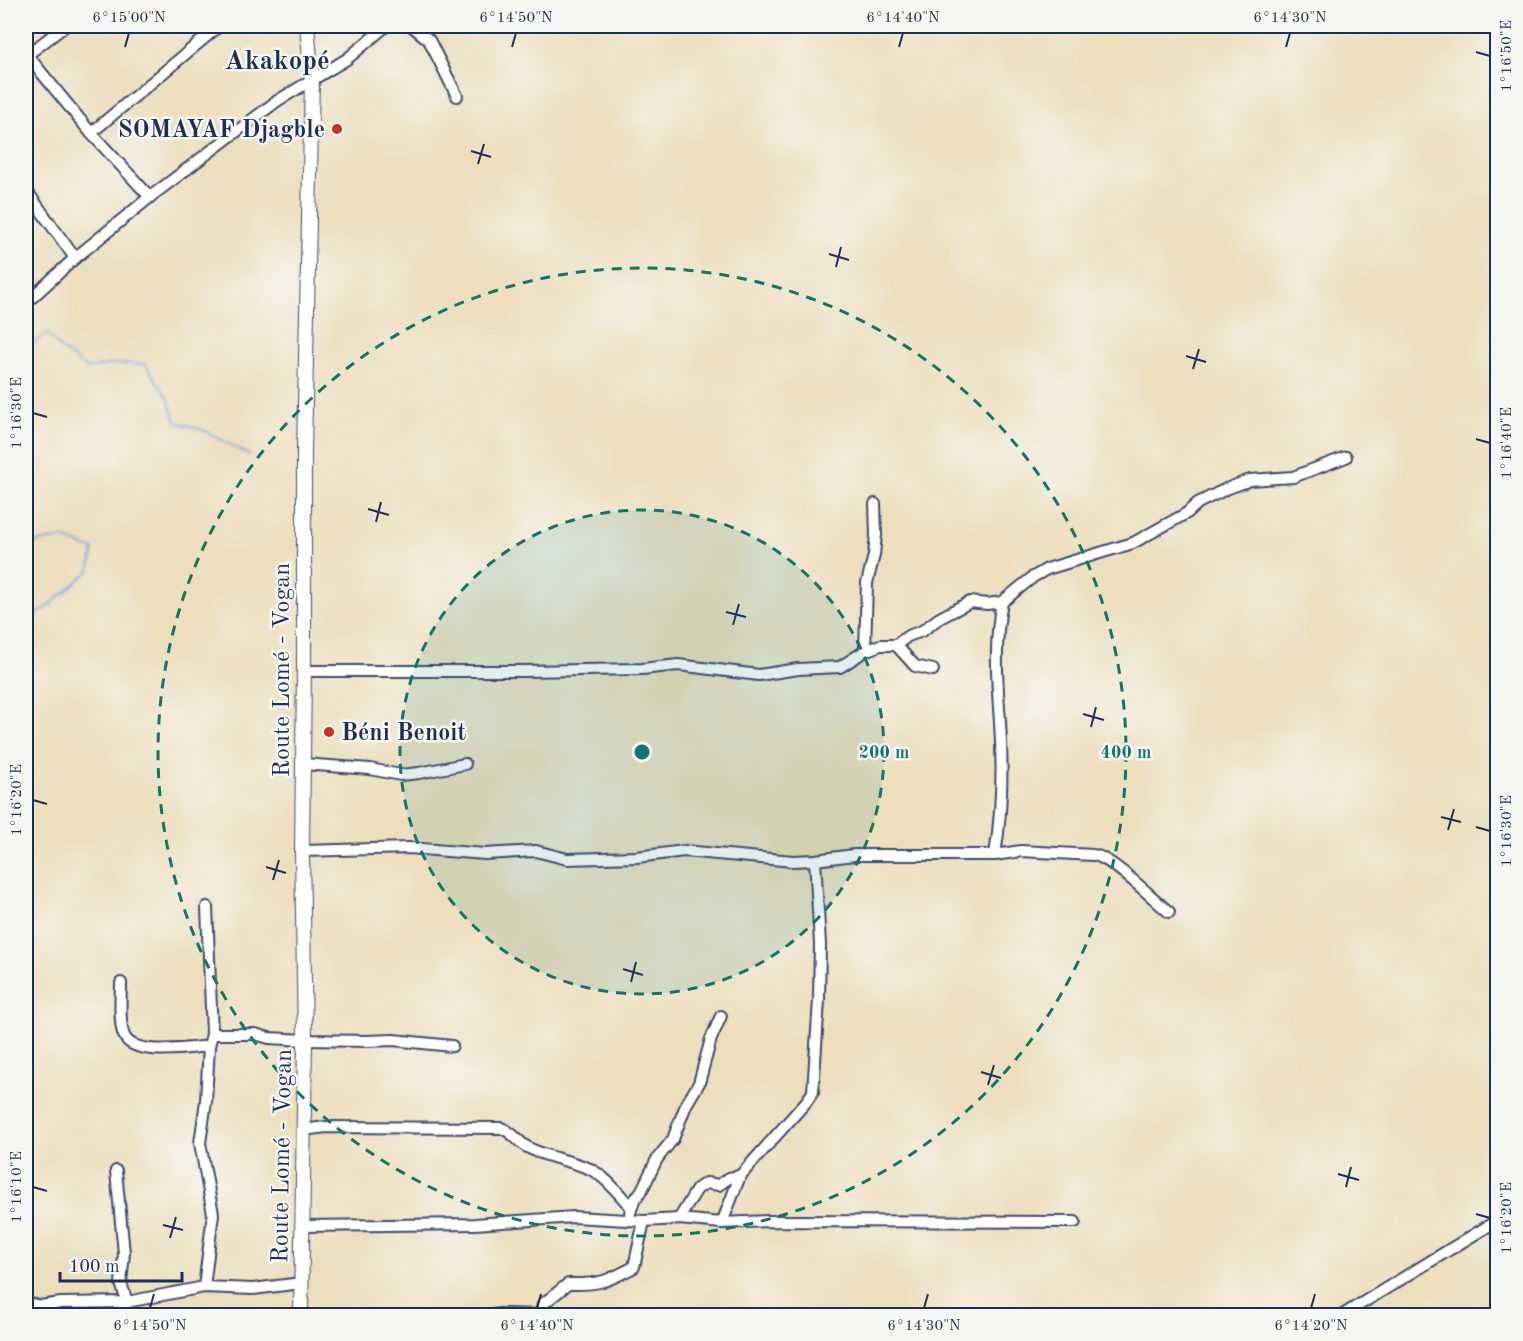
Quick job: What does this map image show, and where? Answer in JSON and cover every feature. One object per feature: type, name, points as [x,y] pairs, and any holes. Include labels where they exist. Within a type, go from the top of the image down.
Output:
[{"type":"main road","name":"Route Lomé - Vogan","points":[[301,1316],[305,1040],[302,850],[304,452],[312,79],[307,26]]},
{"type":"street","points":[[65,26],[26,55],[150,197]]},
{"type":"street","points":[[92,133],[219,26]]},
{"type":"street","points":[[26,303],[75,258],[150,197],[277,101],[347,59],[386,26]]},
{"type":"street","points":[[412,26],[429,40],[457,96]]},
{"type":"street","points":[[26,190],[75,258]]},
{"type":"street","points":[[304,670],[535,671],[642,669],[678,665],[759,675],[840,667],[865,651],[880,645],[896,645],[969,602],[987,604],[1002,602],[1033,577],[1047,569],[1133,543],[1187,513],[1198,503],[1226,489],[1250,480],[1293,477],[1346,457]]},
{"type":"street","points":[[865,651],[867,583],[876,535],[875,504]]},
{"type":"street","points":[[995,855],[1002,790],[996,657],[997,628],[1002,602]]},
{"type":"street","points":[[896,645],[915,666],[933,670]]},
{"type":"street","points":[[303,764],[370,769],[401,775],[465,764]]},
{"type":"street","points":[[302,850],[409,848],[486,854],[536,851],[567,859],[637,857],[684,851],[793,861],[854,855],[995,855],[1021,851],[1098,855],[1118,868],[1169,912]]},
{"type":"street","points":[[722,1223],[740,1176],[813,1092],[820,944],[815,860]]},
{"type":"street","points":[[204,1287],[213,1214],[200,1143],[212,1034],[207,908]]},
{"type":"street","points":[[121,983],[122,1023],[125,1038],[130,1042],[137,1046],[167,1051],[209,1046]]},
{"type":"street","points":[[630,1219],[631,1207],[657,1159],[673,1139],[686,1105],[699,1083],[711,1039],[721,1016]]},
{"type":"street","points":[[212,1034],[255,1034],[269,1038],[305,1040],[393,1040],[452,1046]]},
{"type":"street","points":[[303,1130],[326,1127],[501,1128],[508,1130],[524,1146],[539,1153],[591,1169],[631,1207]]},
{"type":"street","points":[[116,1170],[124,1253],[121,1283],[127,1302],[121,1316]]},
{"type":"street","points":[[679,1219],[697,1189],[706,1183],[719,1185],[729,1178],[740,1176]]},
{"type":"street","points":[[302,1226],[475,1224],[574,1217],[644,1221],[679,1219],[722,1223],[769,1221],[1075,1222]]},
{"type":"street","points":[[1341,1316],[1497,1220]]},
{"type":"street","points":[[541,1315],[543,1304],[568,1284],[588,1285],[608,1281],[634,1267],[644,1221]]},
{"type":"street","points":[[26,1303],[40,1306],[61,1303],[127,1302],[204,1287],[253,1289],[302,1283]]},
{"type":"street","points":[[486,1316],[500,1314],[582,1316]]},
{"type":"waterway","points":[[26,356],[29,347],[47,333],[60,348],[88,369],[112,364],[145,364],[168,398],[176,422],[203,430],[249,455]]},
{"type":"waterway","points":[[26,544],[63,538],[94,550],[89,571],[44,610],[26,619]]},
{"type":"place","name":"SOMAYAF Djagble","points":[[337,129]]},
{"type":"place","name":"Béni Benoit","points":[[329,732]]},
{"type":"district","name":"Akakopé","points":[[277,60]]}]
